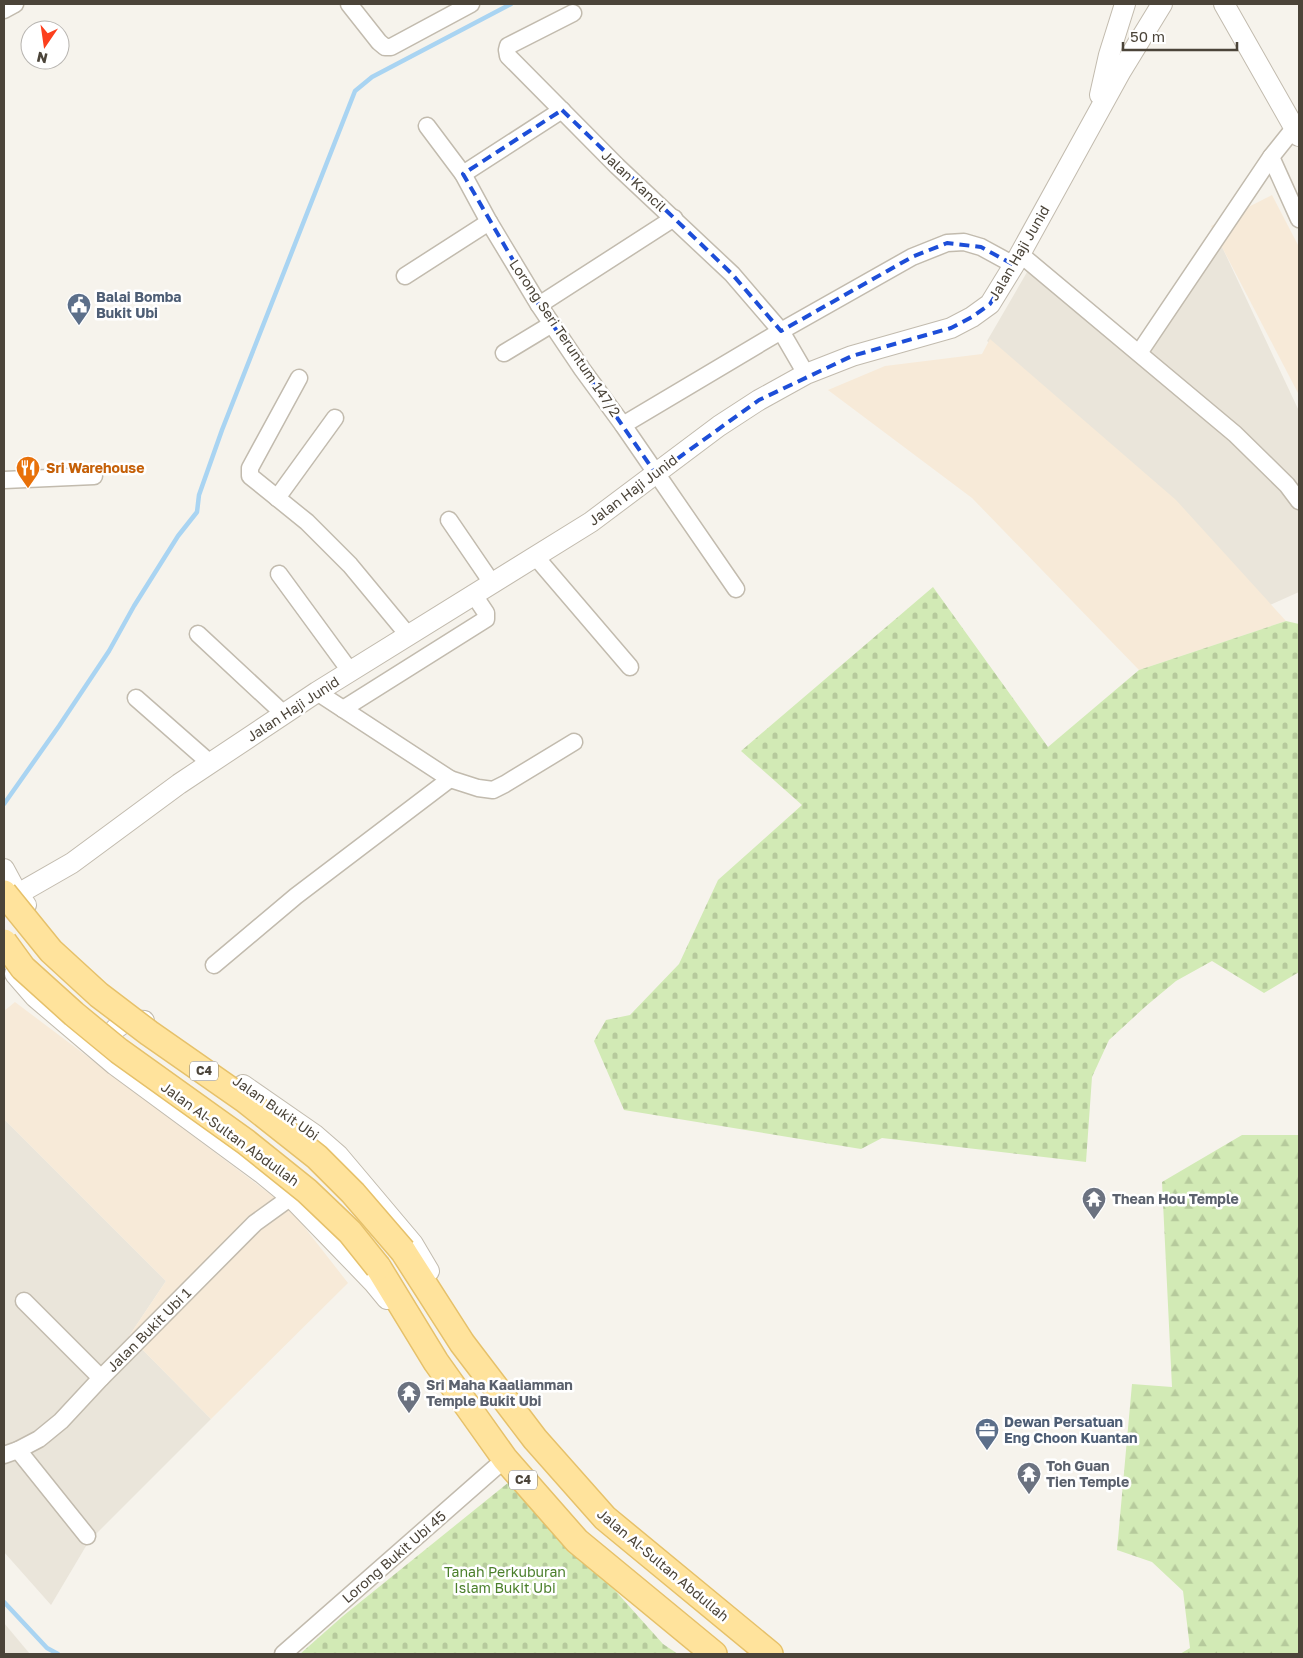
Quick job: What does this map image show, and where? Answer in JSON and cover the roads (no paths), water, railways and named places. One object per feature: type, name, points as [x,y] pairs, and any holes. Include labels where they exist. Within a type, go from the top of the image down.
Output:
[{"type":"main road","name":"Jalan Al-Sultan Abdullah","points":[[8,897],[51,951],[99,995],[149,1033],[245,1100],[317,1157],[353,1193],[402,1251],[462,1343],[535,1440],[605,1518],[770,1654]]},
{"type":"main road","name":"Jalan Al-Sultan Abdullah","points":[[4,942],[23,968],[74,1014],[119,1051],[246,1142],[307,1191],[350,1232],[378,1267],[436,1362],[504,1459],[577,1541],[714,1654]]},
{"type":"street","points":[[4,5],[10,4]]},
{"type":"street","points":[[4,10],[15,4]]},
{"type":"street","points":[[354,5],[379,42],[385,47],[391,48],[471,4]]},
{"type":"street","points":[[1095,119],[1109,55],[1125,4]]},
{"type":"street","name":"Jalan Haji Junid","points":[[8,897],[72,863],[210,762],[350,671],[591,522],[718,426],[759,400],[806,374],[852,356],[951,328],[972,317],[990,304],[1017,259],[1120,71],[1162,4]]},
{"type":"street","points":[[1139,353],[1270,157],[1297,132],[1231,9]]},
{"type":"street","name":"Jalan Kancil","points":[[573,13],[508,46],[508,56],[617,166],[732,274],[781,331],[806,374]]},
{"type":"street","points":[[463,174],[562,110]]},
{"type":"street","name":"Lorong Seri Teruntum 147/2","points":[[427,126],[463,174],[489,222],[539,305],[736,589]]},
{"type":"street","points":[[1270,157],[1299,219]]},
{"type":"street","points":[[539,305],[674,218]]},
{"type":"street","points":[[405,276],[489,222]]},
{"type":"street","points":[[624,425],[781,331],[912,257],[947,243],[964,242],[1017,259],[1139,353],[1235,434],[1287,485],[1299,501]]},
{"type":"street","points":[[504,353],[552,324]]},
{"type":"street","points":[[298,378],[249,472],[250,476],[307,522],[350,565],[408,635]]},
{"type":"street","points":[[277,498],[335,418]]},
{"type":"street","points":[[4,480],[94,476]]},
{"type":"street","points":[[449,520],[492,583]]},
{"type":"street","points":[[535,556],[630,667]]},
{"type":"street","points":[[279,574],[350,671]]},
{"type":"street","points":[[343,709],[486,619],[486,612],[474,595]]},
{"type":"street","points":[[198,634],[284,714]]},
{"type":"street","points":[[317,692],[450,779],[478,788],[493,790],[574,742]]},
{"type":"street","points":[[136,698],[210,762]]},
{"type":"street","points":[[214,965],[296,896],[450,779]]},
{"type":"street","points":[[4,868],[30,873],[72,863]]},
{"type":"street","name":"Jalan Bukit Ubi","points":[[4,868],[8,897],[44,929],[68,955],[151,1022],[316,1134],[338,1154],[413,1244],[428,1268],[462,1343]]},
{"type":"street","name":"C4","points":[[4,961],[36,997],[115,1066],[263,1174],[291,1197],[373,1282],[436,1362]]},
{"type":"street","points":[[115,1066],[109,1051],[111,1036],[117,1026],[129,1021],[151,1022]]},
{"type":"street","name":"Jalan Bukit Ubi 1","points":[[11,1452],[39,1439],[61,1421],[101,1378],[255,1223],[291,1197]]},
{"type":"street","points":[[24,1302],[101,1378]]},
{"type":"street","points":[[11,1452],[87,1536]]},
{"type":"street","name":"Lorong Bukit Ubi 45","points":[[282,1654],[504,1459]]},
{"type":"waterway","points":[[4,804],[109,651],[134,606],[178,536],[197,512],[199,495],[222,430],[355,91],[372,77],[511,4]]},
{"type":"waterway","points":[[4,1602],[47,1648],[58,1654]]},
{"type":"place","name":"Balai Bomba Bukit Ubi","points":[[79,326]]},
{"type":"place","name":"Sri Warehouse","points":[[28,489]]},
{"type":"place","name":"Thean Hou Temple","points":[[1094,1220]]},
{"type":"place","name":"Sri Maha Kaaliamman Temple Bukit Ubi","points":[[409,1414]]},
{"type":"place","name":"Dewan Persatuan Eng Choon Kuantan","points":[[987,1451]]},
{"type":"place","name":"Toh Guan Tien Temple","points":[[1029,1495]]},
{"type":"park label","name":"Tanah Perkuburan Islam Bukit Ubi","points":[[505,1580]]}]
